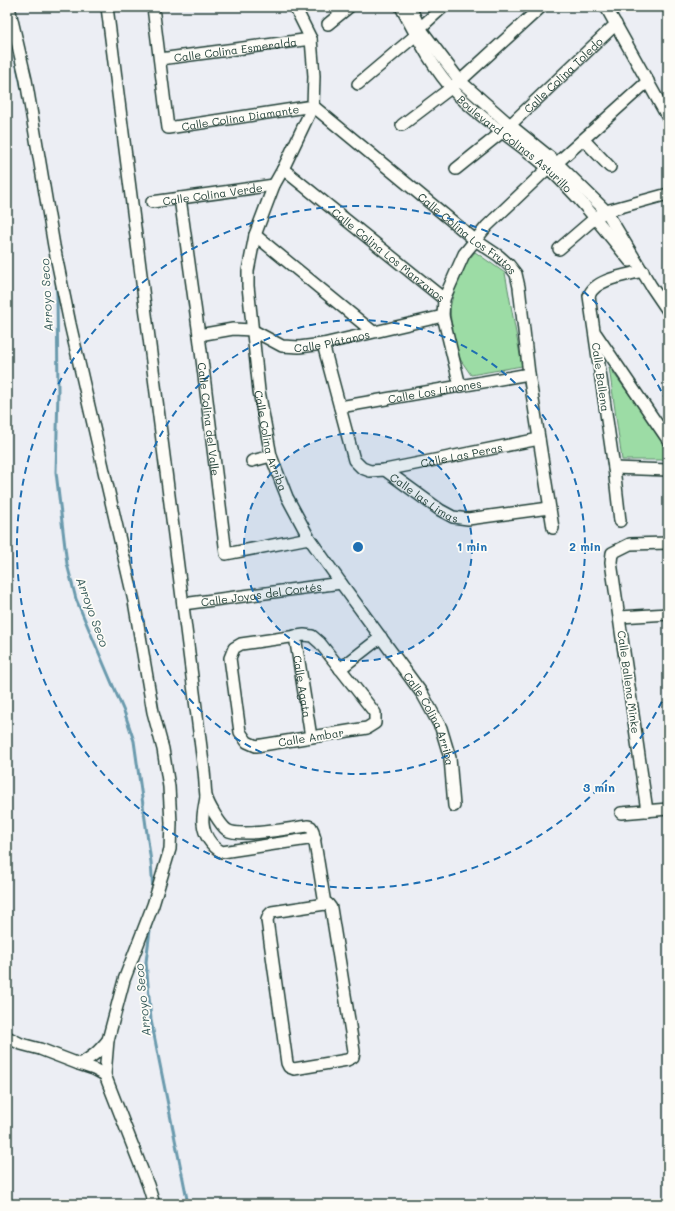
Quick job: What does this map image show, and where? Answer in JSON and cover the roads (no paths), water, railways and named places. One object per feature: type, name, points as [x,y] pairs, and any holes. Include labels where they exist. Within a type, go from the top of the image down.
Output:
[{"type":"street","points":[[9,7],[26,80],[54,246],[110,501],[134,601],[153,712],[164,749],[169,787],[171,823],[170,849],[153,906],[124,980],[108,1040],[105,1075],[146,1178],[154,1204]]},
{"type":"street","points":[[107,7],[204,771],[206,797],[203,823],[208,840],[214,847],[222,852],[314,838]]},
{"type":"street","points":[[153,7],[160,59]]},
{"type":"street","points":[[294,7],[311,39]]},
{"type":"street","points":[[328,24],[349,7]]},
{"type":"street","name":"Boulevard Colinas Asturillo","points":[[401,7],[418,32]]},
{"type":"street","name":"Boulevard Colinas Asturillo","points":[[410,7],[425,51],[455,84],[464,100],[506,128],[606,211],[641,272]]},
{"type":"street","points":[[358,84],[418,32],[443,7]]},
{"type":"street","points":[[402,125],[455,84],[540,7]]},
{"type":"street","points":[[606,7],[668,118]]},
{"type":"street","name":"Calle Colina Toledo","points":[[456,169],[506,128],[616,24]]},
{"type":"street","name":"Calle Colina Esmeralda","points":[[160,59],[311,39]]},
{"type":"street","name":"Calle Colina Arriba","points":[[311,39],[314,76],[313,106],[274,185],[255,235],[248,278],[259,391],[271,456],[287,497],[310,538],[341,583],[423,694],[442,728],[450,758],[454,806]]},
{"type":"street","name":"Calle Colina Diamante","points":[[160,59],[168,128],[313,106]]},
{"type":"street","points":[[444,299],[464,254],[487,226],[552,165],[584,140],[648,81]]},
{"type":"street","name":"Calle Colina Los Frutos","points":[[313,106],[476,240],[499,256],[516,274],[519,287],[528,374],[553,528]]},
{"type":"street","points":[[584,140],[610,167]]},
{"type":"street","name":"Boulevard Colinas Asturillo","points":[[552,165],[641,272]]},
{"type":"street","name":"Calle Colina Los Manzanos","points":[[283,169],[444,299],[443,316],[460,386]]},
{"type":"street","name":"Calle Colina Verde","points":[[152,202],[274,185]]},
{"type":"street","points":[[559,249],[595,218],[606,211],[668,194]]},
{"type":"street","name":"Calle Colina del Valle","points":[[180,198],[199,335],[226,554],[310,538]]},
{"type":"street","points":[[255,235],[372,332]]},
{"type":"street","points":[[641,272],[668,311]]},
{"type":"street","name":"Calle Ballena","points":[[620,521],[614,468],[589,300],[591,290],[598,284],[641,272]]},
{"type":"street","name":"Calle Plátanos","points":[[199,335],[233,329],[252,330],[282,346],[299,347],[323,344],[443,316]]},
{"type":"street","points":[[594,331],[668,440]]},
{"type":"street","name":"Calle las Limas","points":[[323,344],[354,460],[362,468],[370,471],[385,470],[440,510],[453,517],[468,520],[550,508]]},
{"type":"street","name":"Calle Los Limones","points":[[340,407],[528,374]]},
{"type":"street","name":"Calle Las Peras","points":[[385,470],[539,439]]},
{"type":"street","points":[[252,461],[271,456]]},
{"type":"street","points":[[614,468],[668,470]]},
{"type":"street","name":"Calle Ballena Minke","points":[[647,811],[611,562],[612,553],[630,544],[668,543]]},
{"type":"street","name":"Calle Joyas del Cortés","points":[[183,604],[341,583]]},
{"type":"street","points":[[620,617],[668,614]]},
{"type":"street","points":[[295,636],[312,636],[320,643],[340,669],[381,637]]},
{"type":"street","name":"Calle Ambar","points":[[295,636],[241,644],[234,648],[230,658],[240,732],[247,742],[256,746],[366,728],[375,723],[375,713],[340,669]]},
{"type":"street","name":"Calle Agata","points":[[295,636],[311,737]]},
{"type":"street","points":[[206,797],[220,822],[228,831],[242,833],[308,826],[311,827],[325,904]]},
{"type":"street","points":[[621,813],[668,809]]},
{"type":"street","points":[[325,904],[328,904],[331,908],[354,1051],[353,1057],[347,1060],[294,1069],[289,1067],[286,1063],[267,920],[272,912],[325,904]]},
{"type":"street","points":[[7,1037],[21,1044],[40,1049],[94,1069],[105,1075]]},
{"type":"street","points":[[79,1064],[96,1055],[108,1040]]},
{"type":"waterway","name":"Arroyo Seco","points":[[15,57],[23,94]]},
{"type":"waterway","name":"Arroyo Seco","points":[[56,279],[58,391],[56,472],[67,564],[76,599],[125,714],[134,741],[151,862],[153,891]]},
{"type":"waterway","name":"Arroyo Seco","points":[[151,922],[146,962],[151,1020],[188,1204]]}]
